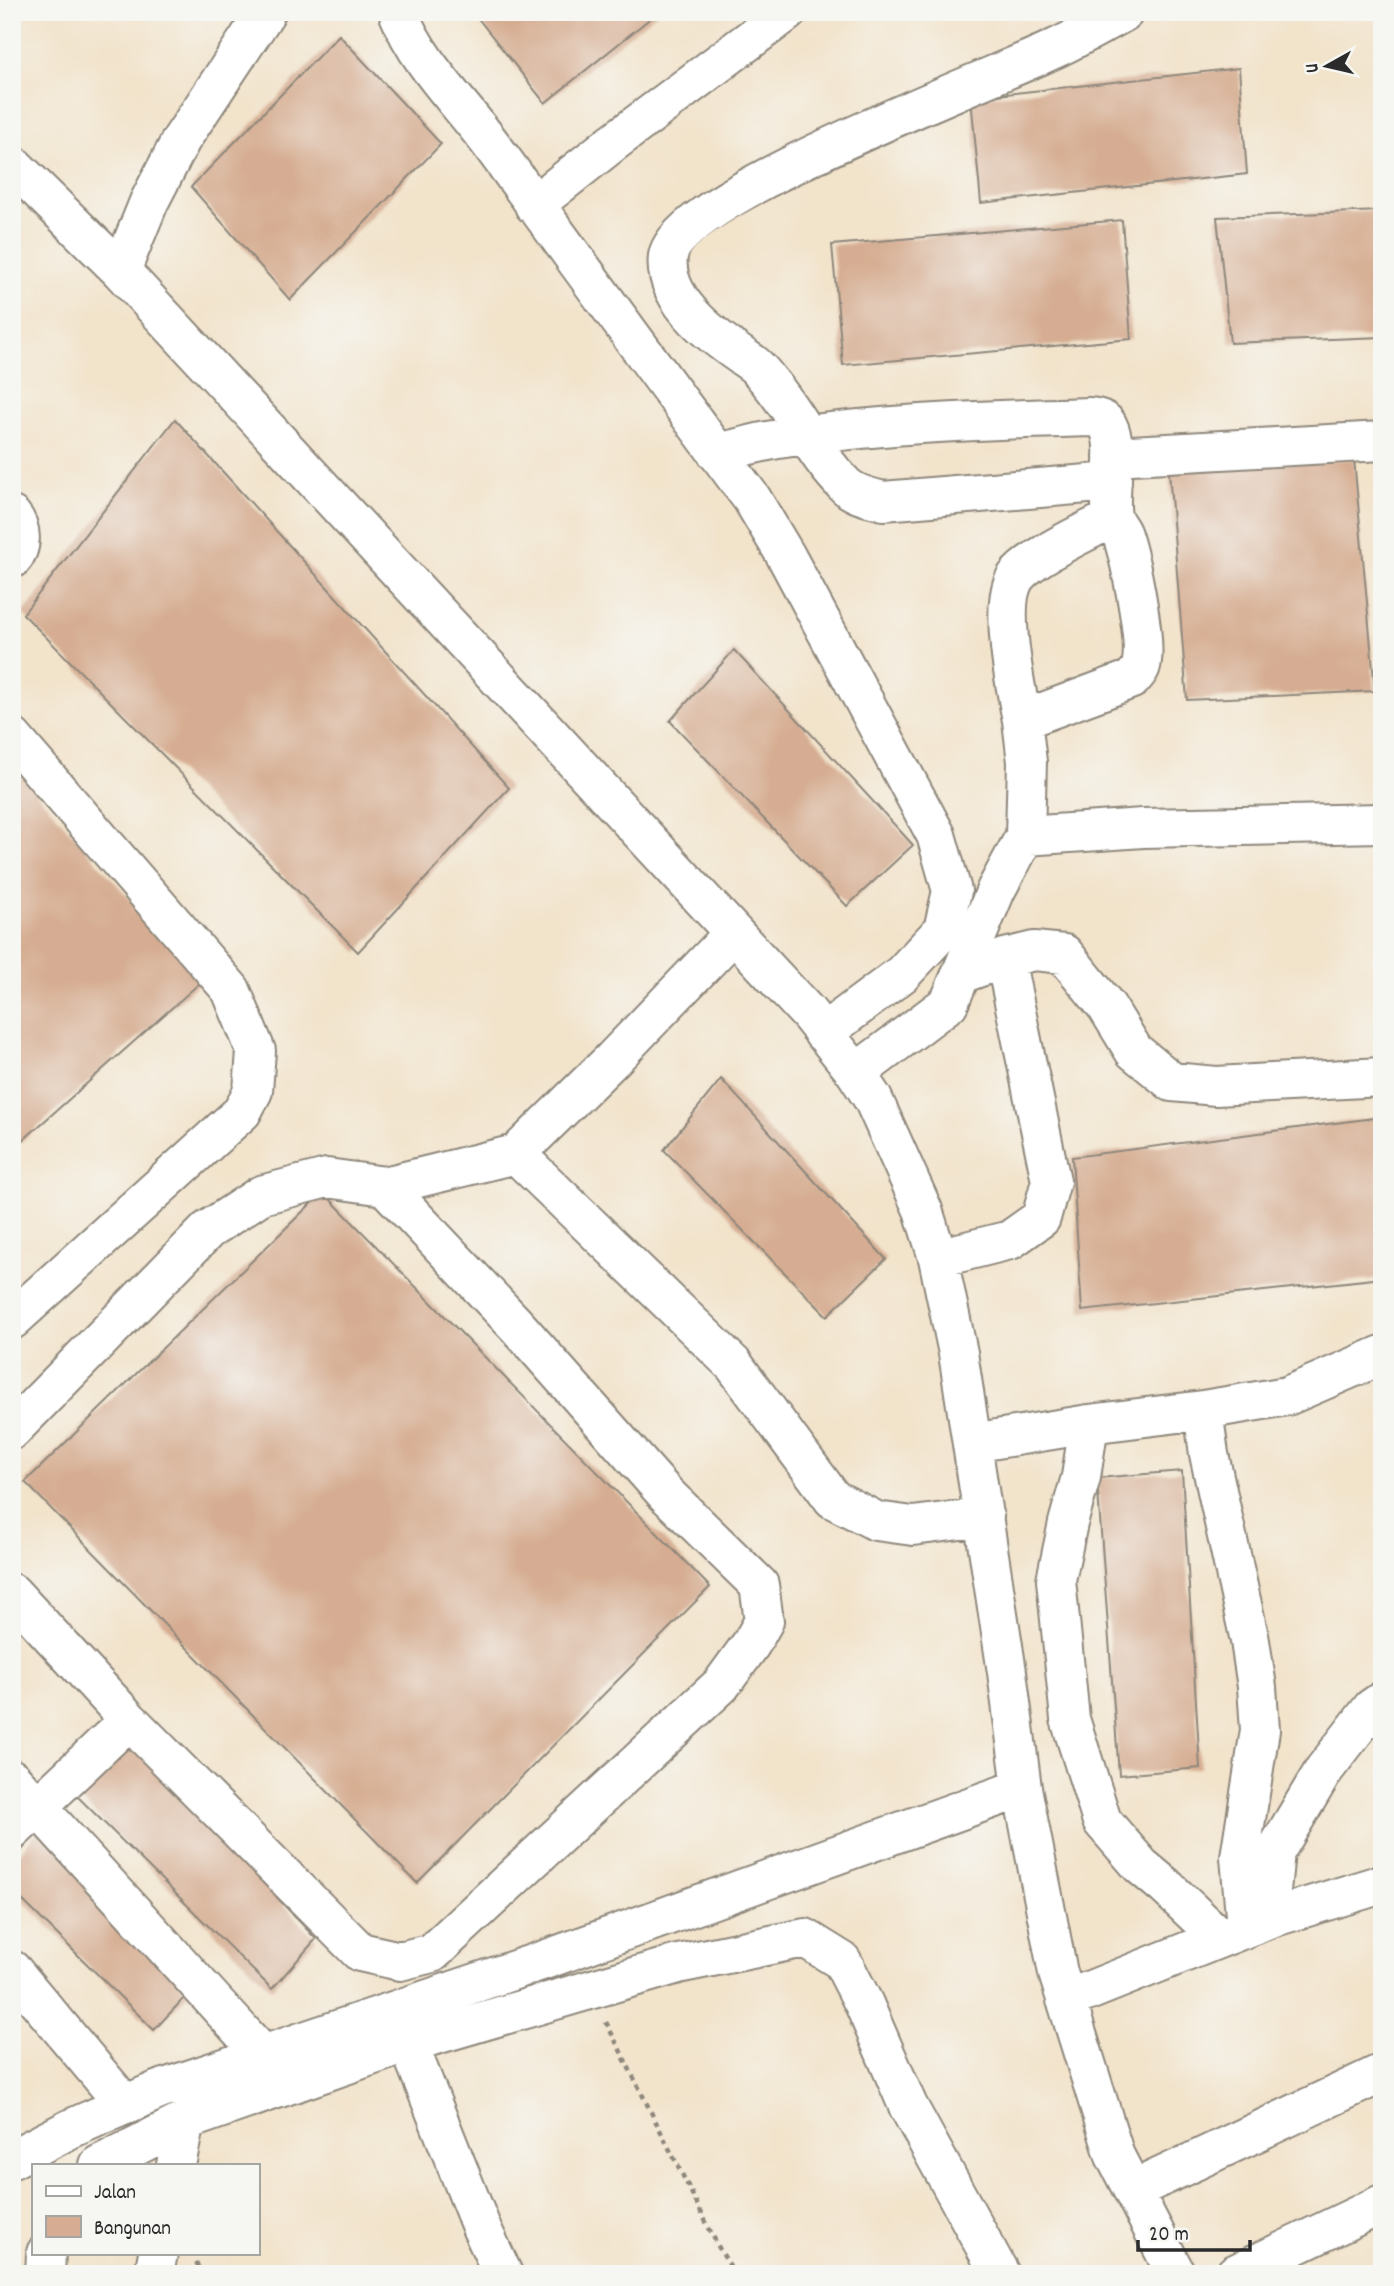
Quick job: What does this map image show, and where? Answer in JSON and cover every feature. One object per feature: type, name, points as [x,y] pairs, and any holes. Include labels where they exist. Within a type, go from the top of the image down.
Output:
[{"type":"street","points":[[121,271],[149,202],[180,140],[266,12]]},
{"type":"street","points":[[398,12],[404,28],[435,78],[491,144],[751,499],[786,556],[936,835],[952,891],[943,930],[902,974],[823,1033]]},
{"type":"street","points":[[534,205],[787,12]]},
{"type":"street","points":[[1124,12],[1054,50],[881,122],[725,200],[676,238],[668,255],[670,280],[682,303],[712,336],[757,367],[789,405],[845,486],[861,495],[883,500],[1112,485],[1266,446],[1382,441]]},
{"type":"street","points":[[12,164],[121,271],[733,933],[823,1033],[873,1098],[923,1210],[939,1258],[958,1353],[984,1517],[1022,1788],[1058,1973],[1115,2156],[1176,2274]]},
{"type":"street","points":[[717,453],[783,438],[884,425],[1090,417],[1102,419],[1108,425],[1112,485],[1130,564],[1143,650],[1141,668],[1132,679],[1022,720]]},
{"type":"street","points":[[856,1073],[949,1003],[996,890],[1025,836],[1027,762],[1015,686],[1008,600],[1016,578],[1112,485]]},
{"type":"street","points":[[12,516],[21,539],[17,554],[12,559]]},
{"type":"street","points":[[12,737],[231,990],[256,1051],[253,1091],[242,1112],[17,1306]]},
{"type":"street","points":[[1025,836],[1143,828],[1382,823]]},
{"type":"street","points":[[12,1430],[208,1230],[261,1195],[327,1178],[385,1186],[516,1154],[733,933]]},
{"type":"street","points":[[961,974],[1034,951],[1064,954],[1107,1007],[1134,1051],[1172,1082],[1216,1086],[1382,1077]]},
{"type":"street","points":[[939,1258],[1010,1240],[1041,1218],[1051,1181],[1005,958]]},
{"type":"street","points":[[516,1154],[734,1365],[833,1499],[876,1521],[913,1526],[984,1517]]},
{"type":"street","points":[[12,1593],[129,1720],[360,1952],[400,1961],[432,1953],[721,1685],[764,1621],[759,1585],[666,1494],[518,1327],[385,1186]]},
{"type":"street","points":[[972,1443],[1287,1396],[1382,1355]]},
{"type":"street","points":[[1203,1410],[1209,1454],[1250,1642],[1257,1687],[1260,1730],[1240,1857],[1245,1928]]},
{"type":"street","points":[[1089,1424],[1081,1477],[1056,1580],[1070,1719],[1102,1821],[1141,1866],[1165,1886],[1245,1928]]},
{"type":"street","points":[[1245,1928],[1275,1852],[1324,1770],[1372,1708],[1382,1701]]},
{"type":"street","points":[[25,1819],[129,1720]]},
{"type":"street","points":[[12,1779],[25,1819],[263,2055]]},
{"type":"street","points":[[12,2159],[72,2128],[159,2090],[564,1954],[1022,1788]]},
{"type":"street","points":[[1066,2000],[1245,1928],[1382,1884]]},
{"type":"street","points":[[101,2164],[185,2121],[408,2043],[678,1964],[804,1938],[842,1961],[864,2004],[908,2106],[1000,2274]]},
{"type":"street","points":[[12,1970],[125,2105]]},
{"type":"street","points":[[408,2043],[481,2227],[503,2274]]},
{"type":"street","points":[[1133,2190],[1382,2073]]},
{"type":"street","points":[[176,2164],[185,2121]]},
{"type":"street","points":[[1235,2274],[1382,2204]]},
{"type":"street","points":[[45,2274],[46,2254]]},
{"type":"street","points":[[154,2274],[158,2254]]},
{"type":"path","points":[[590,1989],[720,2250],[735,2274]]},
{"type":"building","points":[[473,12],[658,12],[545,103]]},
{"type":"building","points":[[339,35],[441,144],[290,300],[191,187]]},
{"type":"building","points":[[1239,68],[1247,174],[981,203],[971,98]]},
{"type":"building","points":[[1382,211],[1382,337],[1230,343],[1217,217]]},
{"type":"building","points":[[1122,220],[1131,339],[843,365],[832,245]]},
{"type":"building","points":[[175,419],[509,788],[358,952],[23,614]]},
{"type":"building","points":[[1354,459],[1375,691],[1187,700],[1169,471]]},
{"type":"building","points":[[734,650],[913,845],[847,906],[670,721]]},
{"type":"building","points":[[12,765],[202,981],[12,1150]]},
{"type":"building","points":[[721,1079],[886,1259],[827,1316],[664,1150]]},
{"type":"building","points":[[1382,1117],[1382,1278],[1082,1311],[1072,1157]]},
{"type":"building","points":[[323,1192],[710,1587],[417,1883],[25,1482]]},
{"type":"building","points":[[1182,1471],[1200,1768],[1119,1775],[1097,1478]]},
{"type":"building","points":[[128,1739],[316,1939],[272,1989],[77,1796]]},
{"type":"building","points":[[40,1828],[189,1993],[154,2030],[12,1890],[12,1862]]}]
